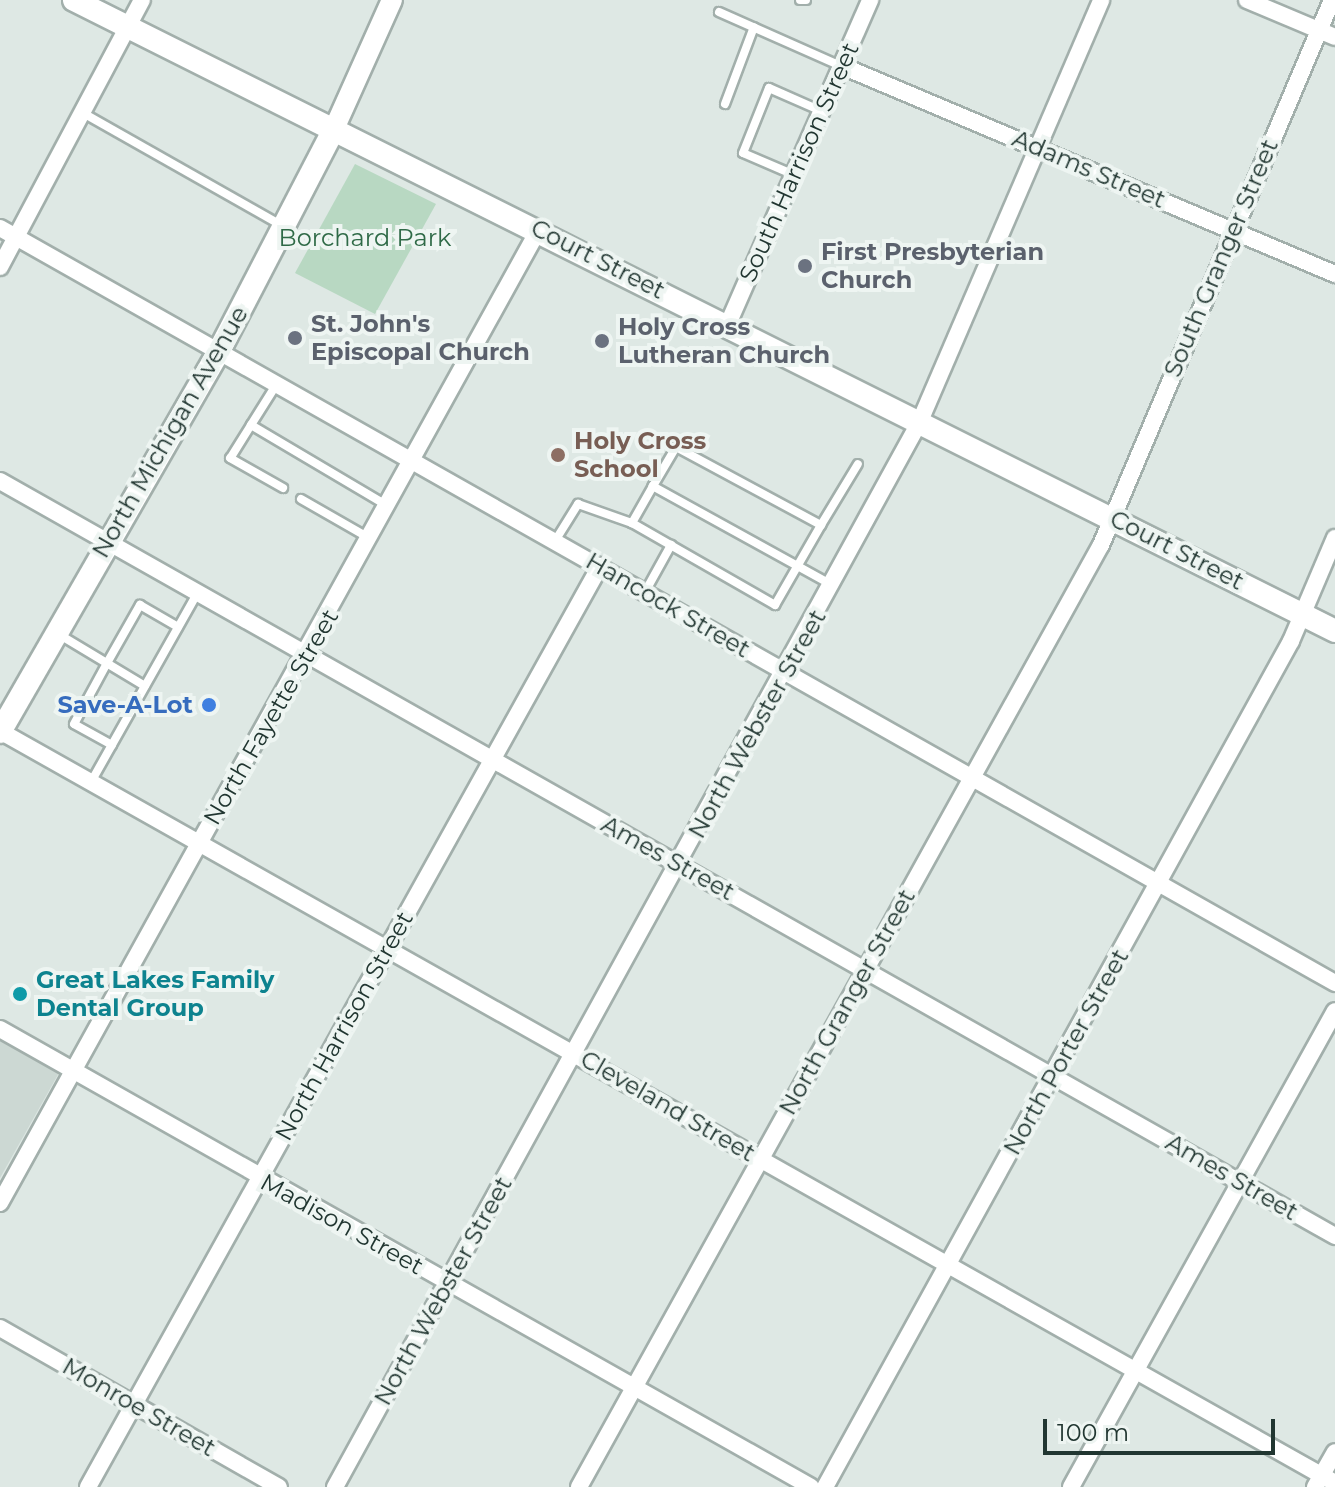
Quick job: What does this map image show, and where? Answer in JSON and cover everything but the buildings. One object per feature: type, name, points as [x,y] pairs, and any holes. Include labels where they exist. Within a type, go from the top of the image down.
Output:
[{"type":"main road","name":"Court Street","points":[[74,0],[539,229],[1335,631]]},
{"type":"main road","name":"North Michigan Avenue","points":[[0,731],[219,351],[334,129]]},
{"type":"street","points":[[0,267],[131,28],[142,0]]},
{"type":"street","points":[[334,129],[392,0]]},
{"type":"street","name":"South Harrison Street","points":[[728,324],[819,110],[870,0]]},
{"type":"street","name":"North Webster Street","points":[[335,1487],[573,1051],[833,586],[920,421],[1101,0]]},
{"type":"street","points":[[1247,0],[1335,37]]},
{"type":"street","name":"South Granger Street","points":[[1110,516],[1332,0]]},
{"type":"street","name":"Adams Street","points":[[842,66],[1335,274]]},
{"type":"street","name":"Hancock Street","points":[[0,228],[278,382],[1335,983]]},
{"type":"street","name":"North Fayette Street","points":[[0,1203],[199,843],[372,540],[539,229]]},
{"type":"street","name":"Ames Street","points":[[0,481],[866,968],[1335,1236]]},
{"type":"street","name":"North Granger Street","points":[[579,1487],[972,777],[1110,516]]},
{"type":"street","name":"North Porter Street","points":[[825,1487],[1159,884],[1302,615],[1335,538]]},
{"type":"street","name":"North Harrison Street","points":[[88,1487],[600,566]]},
{"type":"street","name":"Cleveland Street","points":[[0,731],[573,1051],[1324,1482]]},
{"type":"street","points":[[1071,1487],[1335,1011]]},
{"type":"street","name":"Madison Street","points":[[0,1029],[811,1487]]},
{"type":"street","name":"Monroe Street","points":[[0,1328],[279,1487]]},
{"type":"street","points":[[1324,1482],[1335,1452]]},
{"type":"lane","points":[[800,0],[806,0]]},
{"type":"lane","points":[[719,12],[842,66]]},
{"type":"lane","points":[[725,104],[754,27]]},
{"type":"lane","points":[[792,174],[743,153],[769,88],[819,110]]},
{"type":"lane","points":[[83,113],[284,226]]},
{"type":"lane","points":[[278,382],[230,458],[283,488]]},
{"type":"lane","points":[[251,425],[389,506]]},
{"type":"lane","points":[[632,523],[676,447],[821,525]]},
{"type":"lane","points":[[555,541],[578,504],[632,523],[775,605],[858,464]]},
{"type":"lane","points":[[653,486],[833,586]]},
{"type":"lane","points":[[301,499],[372,540]]},
{"type":"lane","points":[[645,592],[671,545]]},
{"type":"lane","points":[[91,782],[198,592]]},
{"type":"lane","points":[[112,745],[74,724],[107,663],[140,605],[178,627]]},
{"type":"lane","points":[[57,633],[145,686]]},
{"type":"shaded area","points":[[0,1038],[60,1071],[0,1178]]},
{"type":"green space","name":"Borchard Park","points":[[355,164],[436,204],[375,314],[295,273]]},
{"type":"place","name":"First Presbyterian Church","points":[[805,266]]},
{"type":"place","name":"St. John's Episcopal Church","points":[[295,338]]},
{"type":"place","name":"Holy Cross Lutheran Church","points":[[602,341]]},
{"type":"place","name":"Holy Cross School","points":[[558,455]]},
{"type":"place","name":"Save-A-Lot","points":[[209,705]]},
{"type":"place","name":"Great Lakes Family Dental Group","points":[[20,994]]}]
